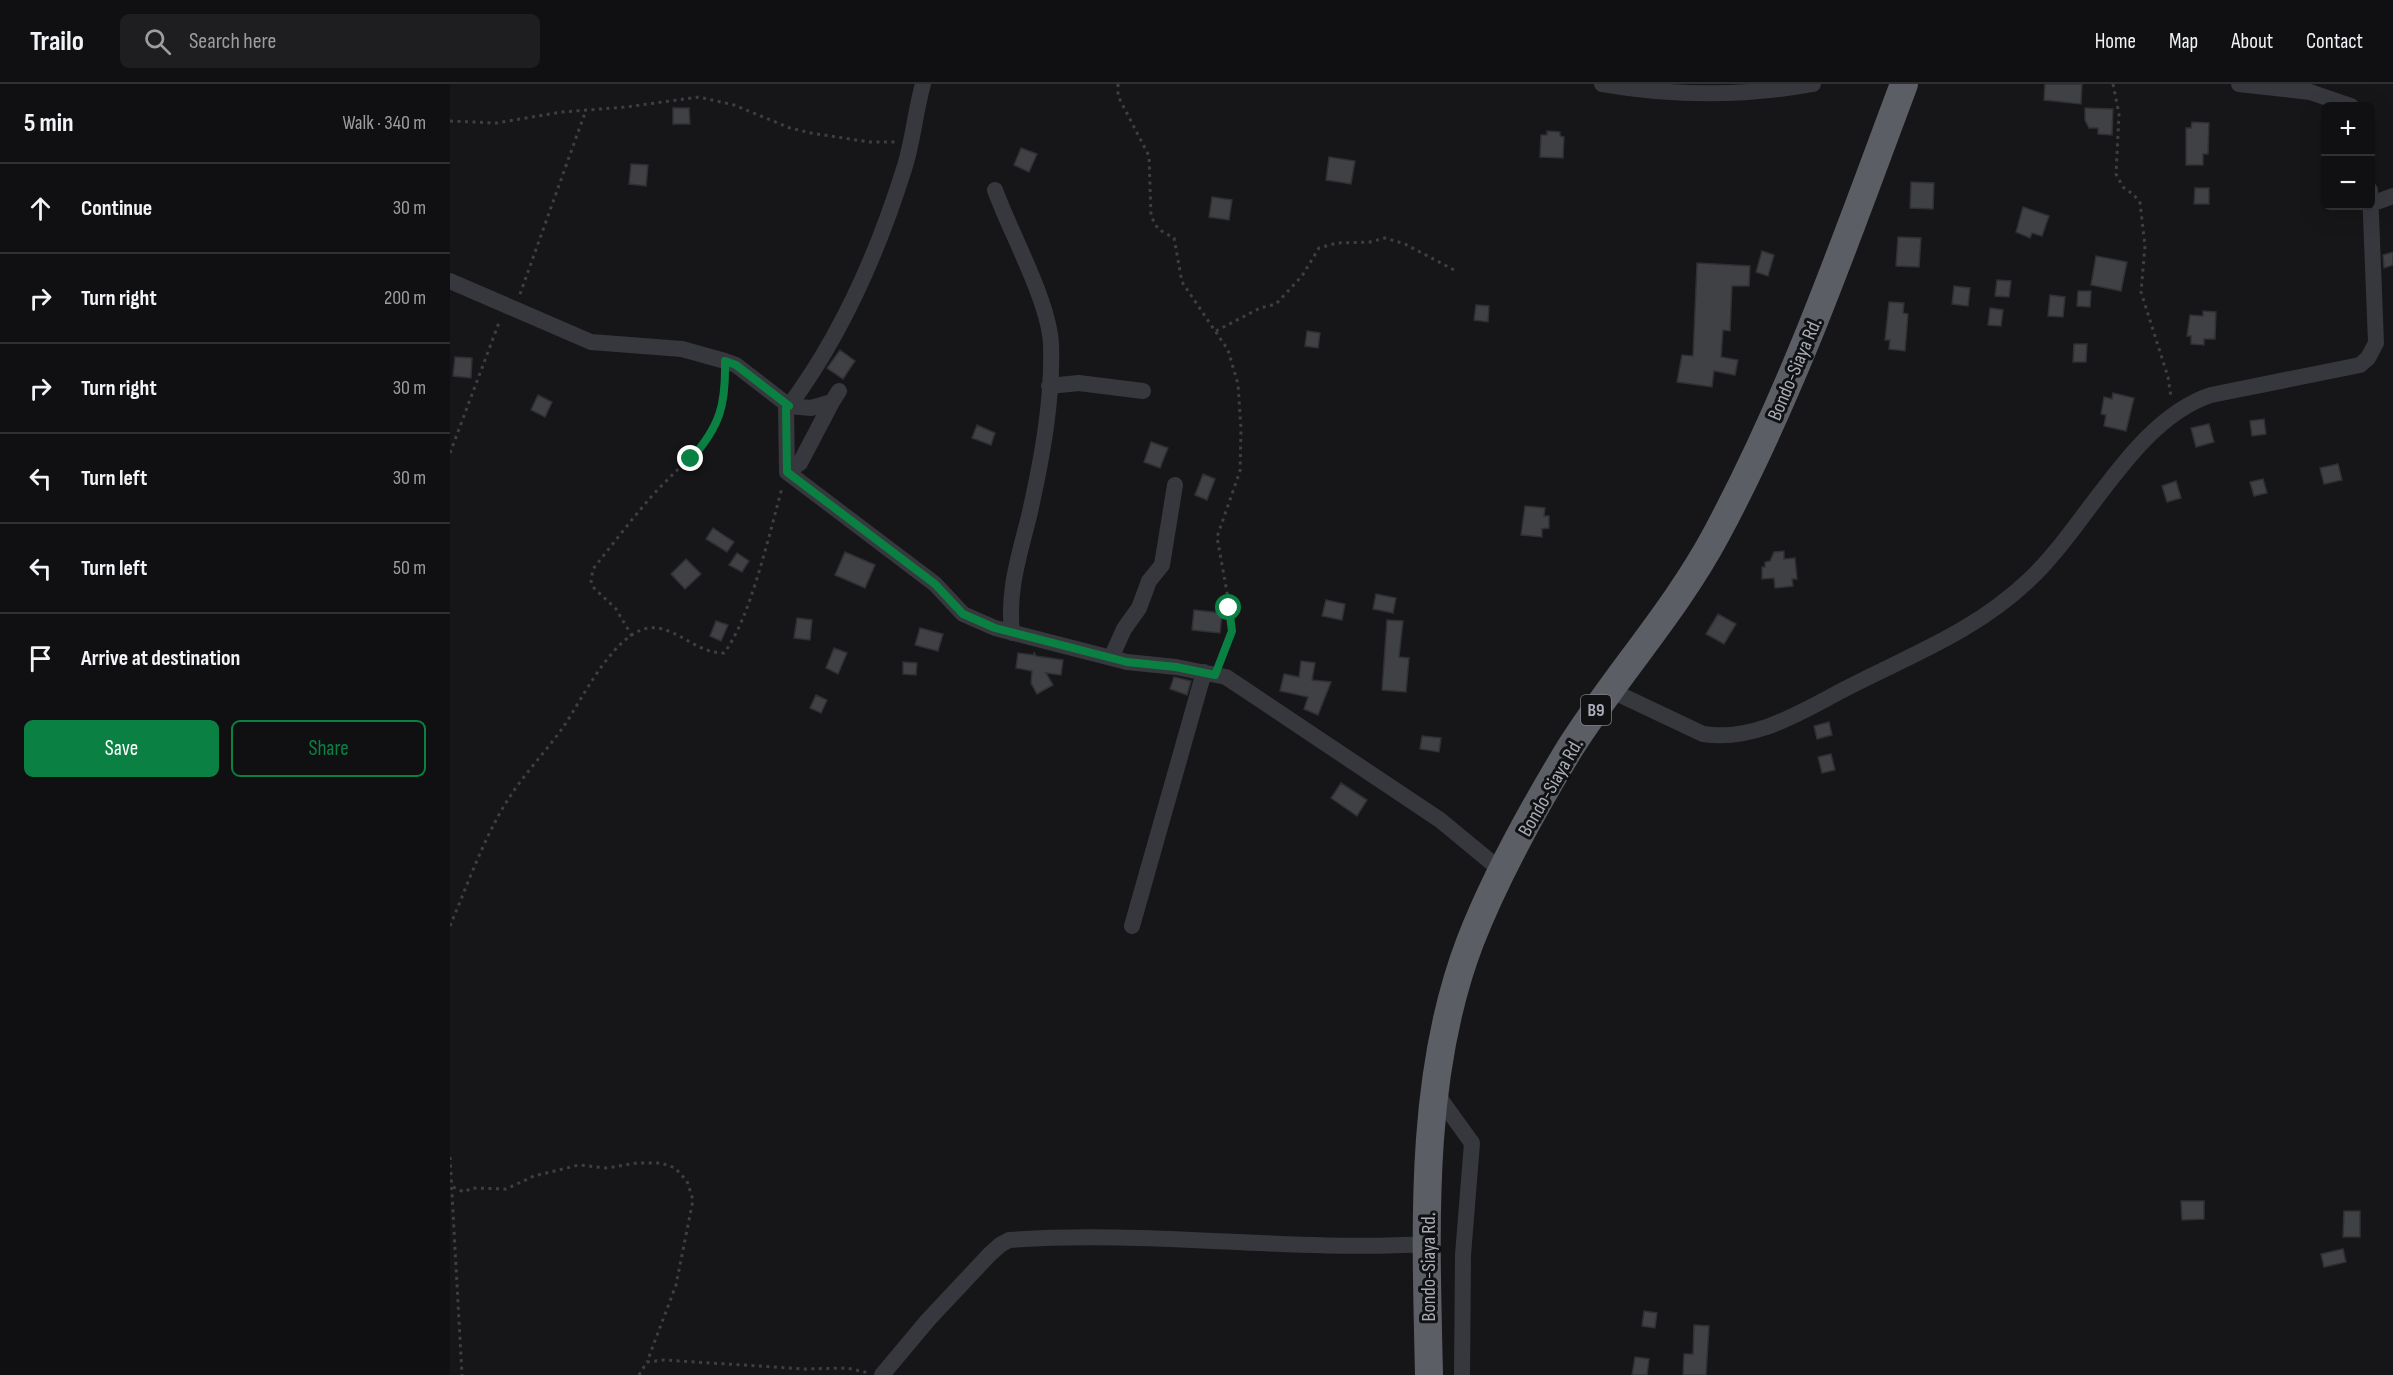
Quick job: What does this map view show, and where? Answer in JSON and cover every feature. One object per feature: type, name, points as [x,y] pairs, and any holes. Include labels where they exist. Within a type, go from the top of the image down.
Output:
[{"type":"highway","name":"Bondo-Siaya Rd.","points":[[1429,1375],[1428,1244],[1430,1171],[1436,1093],[1445,1034],[1470,943],[1503,872],[1569,750],[1697,569],[1759,452],[1834,273],[1904,84]]},
{"type":"street","points":[[787,472],[786,408],[819,366],[853,299],[905,167],[922,84]]},
{"type":"street","points":[[1602,84],[1702,94],[1741,93],[1813,84]]},
{"type":"street","points":[[2239,84],[2310,92],[2339,102]]},
{"type":"street","points":[[995,190],[1048,326],[1051,343],[1049,386],[1038,472],[1009,606],[1012,633]]},
{"type":"street","points":[[2375,203],[2393,196]]},
{"type":"street","points":[[1610,690],[1686,728],[1718,737],[1748,732],[1795,716],[1947,640],[2000,605],[2052,555],[2140,446],[2173,413],[2191,401],[2211,395],[2333,372],[2360,365],[2368,358],[2376,343],[2371,210]]},
{"type":"street","points":[[450,280],[591,342],[682,349],[736,365],[789,406],[811,408],[835,396],[800,463],[787,472]]},
{"type":"street","points":[[1049,386],[1079,383],[1143,392]]},
{"type":"street","points":[[787,472],[935,584],[963,614],[1012,633],[1137,664],[1209,674],[1240,684],[1440,820],[1503,872]]},
{"type":"street","points":[[1111,658],[1124,628],[1139,608],[1149,581],[1162,565],[1175,485]]},
{"type":"street","points":[[1132,926],[1209,674]]},
{"type":"street","points":[[1436,1093],[1472,1143],[1463,1255],[1462,1375]]},
{"type":"street","points":[[880,1375],[989,1255],[1009,1240],[1091,1238],[1362,1248],[1428,1244]]},
{"type":"path","points":[[1118,84],[1118,96],[1149,156],[1151,216],[1158,229],[1174,238],[1182,282],[1216,331],[1234,366],[1241,429],[1240,471],[1217,537],[1232,631],[1209,674]]},
{"type":"path","points":[[2113,84],[2119,114],[2116,174],[2123,187],[2140,203],[2145,246],[2141,292],[2168,377],[2173,413]]},
{"type":"path","points":[[450,121],[496,123],[699,96],[734,105],[790,128],[811,133],[869,142],[909,142]]},
{"type":"path","points":[[450,453],[511,308],[586,110]]},
{"type":"path","points":[[1216,331],[1260,308],[1276,304],[1302,276],[1319,248],[1337,243],[1370,242],[1385,238],[1405,244],[1456,271]]},
{"type":"path","points":[[632,636],[616,609],[594,588],[591,580],[593,569],[655,493],[704,444],[720,413],[726,393],[725,361]]},
{"type":"path","points":[[450,926],[504,805],[563,727],[595,676],[622,643],[642,629],[656,627],[712,654],[724,653],[732,643],[752,588],[787,472]]},
{"type":"path","points":[[450,1157],[462,1375]]},
{"type":"path","points":[[453,1187],[464,1192],[472,1188],[506,1189],[534,1176],[579,1165],[607,1168],[637,1163],[661,1163],[675,1168],[687,1181],[693,1200],[676,1285],[647,1362],[639,1375]]},
{"type":"path","points":[[647,1362],[674,1360],[805,1369],[847,1368],[880,1375]]},
{"type":"building","points":[[2045,84],[2082,84],[2081,104],[2044,100]]},
{"type":"building","points":[[673,108],[689,108],[690,124],[673,124]]},
{"type":"building","points":[[2085,108],[2113,109],[2112,135],[2098,134],[2098,128],[2089,128],[2085,120]]},
{"type":"building","points":[[2192,122],[2209,123],[2208,154],[2203,154],[2203,165],[2186,165],[2186,128],[2191,128]]},
{"type":"building","points":[[1547,131],[1560,132],[1560,136],[1564,137],[1563,158],[1540,157],[1541,135],[1547,135]]},
{"type":"building","points":[[1021,148],[1037,154],[1029,172],[1014,165]]},
{"type":"building","points":[[1329,157],[1355,161],[1351,184],[1326,180]]},
{"type":"building","points":[[631,164],[648,165],[646,186],[629,184]]},
{"type":"building","points":[[1911,182],[1934,183],[1933,209],[1910,208]]},
{"type":"building","points":[[2195,188],[2209,188],[2209,204],[2194,204]]},
{"type":"building","points":[[1212,197],[1232,200],[1229,220],[1209,217]]},
{"type":"building","points":[[2023,207],[2049,216],[2042,236],[2032,233],[2030,238],[2016,232]]},
{"type":"building","points":[[1898,237],[1921,238],[1919,267],[1896,266]]},
{"type":"building","points":[[1762,251],[1774,255],[1768,276],[1756,272]]},
{"type":"building","points":[[2393,252],[2393,265],[2384,268],[2383,255]]},
{"type":"building","points":[[2096,256],[2127,262],[2121,291],[2091,285]]},
{"type":"building","points":[[1697,263],[1750,266],[1749,286],[1732,286],[1730,331],[1723,330],[1721,357],[1738,360],[1735,375],[1714,371],[1712,387],[1677,382],[1682,355],[1693,356]]},
{"type":"building","points":[[1997,280],[2011,281],[2009,297],[1995,296]]},
{"type":"building","points":[[1954,286],[1970,288],[1968,306],[1952,304]]},
{"type":"building","points":[[2078,291],[2091,291],[2090,307],[2077,306]]},
{"type":"building","points":[[2050,295],[2065,297],[2063,317],[2048,316]]},
{"type":"building","points":[[1889,302],[1904,303],[1903,313],[1908,314],[1905,351],[1889,349],[1890,340],[1885,340]]},
{"type":"building","points":[[1476,305],[1489,306],[1488,322],[1474,320]]},
{"type":"building","points":[[1990,308],[2003,310],[2001,326],[1988,325]]},
{"type":"building","points":[[2203,311],[2216,312],[2215,339],[2204,339],[2204,345],[2191,344],[2191,336],[2187,336],[2190,315],[2203,316]]},
{"type":"building","points":[[1307,331],[1320,333],[1318,348],[1305,346]]},
{"type":"building","points":[[2074,344],[2087,344],[2086,362],[2073,362]]},
{"type":"building","points":[[840,350],[855,361],[843,379],[827,368]]},
{"type":"building","points":[[455,357],[472,358],[471,378],[453,376]]},
{"type":"building","points":[[2113,393],[2134,398],[2126,431],[2104,426],[2106,415],[2101,414],[2104,397],[2112,399]]},
{"type":"building","points":[[538,395],[552,402],[545,417],[531,410]]},
{"type":"building","points":[[2264,419],[2266,434],[2252,436],[2250,421]]},
{"type":"building","points":[[2209,424],[2214,442],[2196,447],[2191,428]]},
{"type":"building","points":[[977,425],[995,433],[991,445],[972,438]]},
{"type":"building","points":[[1151,442],[1168,448],[1160,468],[1144,462]]},
{"type":"building","points":[[2338,464],[2342,480],[2324,484],[2320,468]]},
{"type":"building","points":[[1203,474],[1215,479],[1207,500],[1195,495]]},
{"type":"building","points":[[2263,479],[2267,493],[2254,496],[2250,482]]},
{"type":"building","points":[[2176,481],[2181,498],[2167,502],[2162,486]]},
{"type":"building","points":[[1525,506],[1545,508],[1544,516],[1549,516],[1549,528],[1542,529],[1542,537],[1521,535]]},
{"type":"building","points":[[713,528],[734,542],[727,552],[706,539]]},
{"type":"building","points":[[1784,551],[1784,559],[1795,558],[1797,579],[1792,579],[1793,586],[1775,588],[1774,578],[1762,579],[1762,567],[1765,567],[1765,562],[1770,561],[1774,552]]},
{"type":"building","points":[[845,552],[875,565],[865,588],[835,575]]},
{"type":"building","points":[[737,553],[749,561],[742,572],[729,565]]},
{"type":"building","points":[[686,559],[701,574],[685,589],[671,574]]},
{"type":"building","points":[[1376,594],[1396,598],[1393,613],[1373,609]]},
{"type":"building","points":[[1326,600],[1345,604],[1342,620],[1322,616]]},
{"type":"building","points":[[1194,610],[1222,613],[1220,633],[1192,630]]},
{"type":"building","points":[[1718,614],[1736,624],[1724,644],[1706,634]]},
{"type":"building","points":[[797,618],[812,620],[810,640],[794,638]]},
{"type":"building","points":[[1387,620],[1403,621],[1399,657],[1409,658],[1406,692],[1382,690]]},
{"type":"building","points":[[716,621],[728,625],[721,641],[710,636]]},
{"type":"building","points":[[920,628],[943,634],[938,651],[915,645]]},
{"type":"building","points":[[834,648],[847,653],[838,674],[826,668]]},
{"type":"building","points":[[1034,652],[1036,656],[1063,660],[1061,675],[1046,673],[1053,685],[1037,694],[1031,683],[1032,671],[1016,668],[1018,653],[1034,655]]},
{"type":"building","points":[[1301,661],[1315,663],[1312,680],[1331,682],[1318,715],[1304,709],[1308,697],[1280,691],[1284,674],[1299,677]]},
{"type":"building","points":[[903,662],[917,663],[916,675],[903,674]]},
{"type":"building","points":[[1174,677],[1191,681],[1187,695],[1170,689]]},
{"type":"building","points":[[816,695],[827,700],[821,713],[810,708]]},
{"type":"building","points":[[1829,722],[1832,735],[1817,739],[1814,726]]},
{"type":"building","points":[[1422,736],[1441,738],[1439,752],[1420,749]]},
{"type":"building","points":[[1831,754],[1835,770],[1822,773],[1818,757]]},
{"type":"building","points":[[1341,783],[1367,800],[1357,816],[1331,798]]},
{"type":"building","points":[[2181,1201],[2204,1201],[2204,1219],[2182,1220]]},
{"type":"building","points":[[2344,1211],[2360,1211],[2360,1237],[2343,1237]]},
{"type":"building","points":[[2343,1249],[2346,1262],[2324,1267],[2321,1254]]},
{"type":"building","points":[[1644,1311],[1657,1313],[1655,1328],[1642,1326]]},
{"type":"building","points":[[1694,1325],[1709,1326],[1706,1375],[1683,1375],[1684,1354],[1693,1354]]},
{"type":"building","points":[[1635,1357],[1649,1359],[1647,1375],[1632,1375]]},
{"type":"route","points":[[691,459],[704,444],[720,413],[726,393],[725,361],[736,365],[789,406],[786,408],[785,416],[787,472],[875,541],[935,584],[963,614],[995,628],[1127,662],[1147,666],[1176,667],[1215,675],[1232,631],[1229,608]]}]
